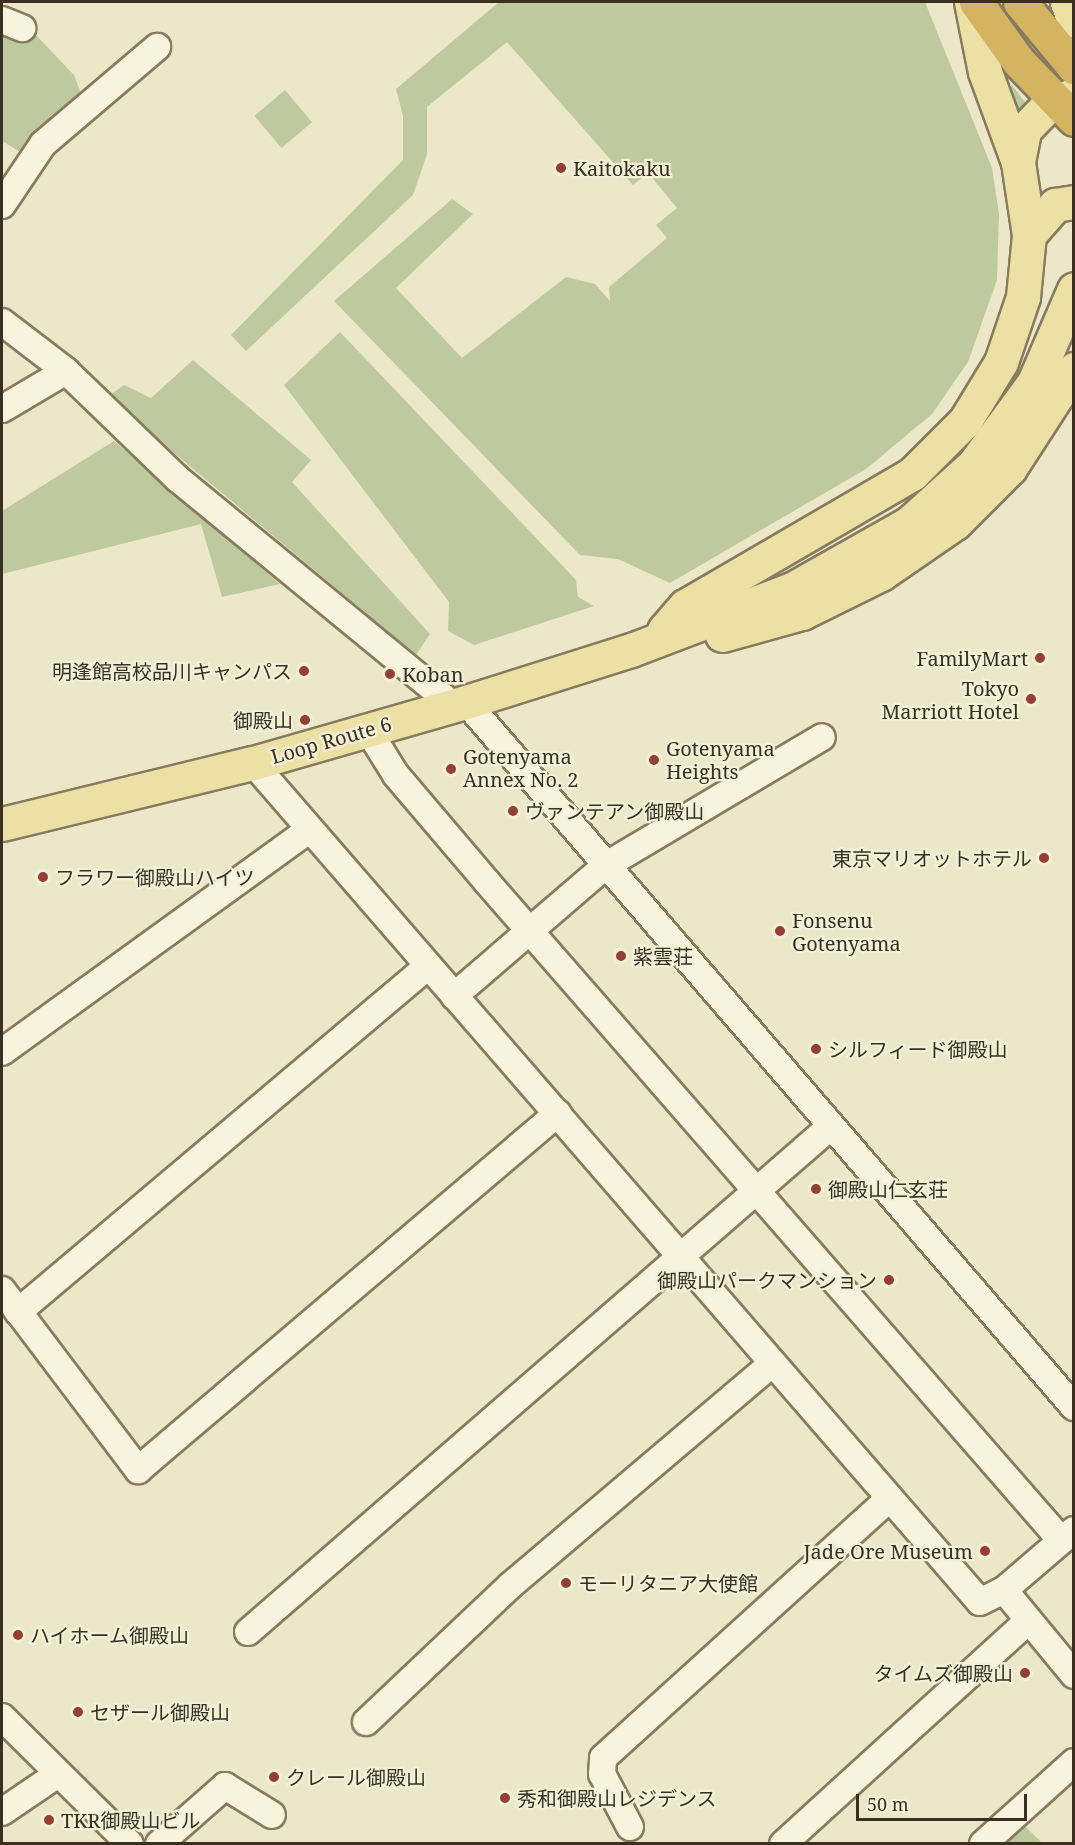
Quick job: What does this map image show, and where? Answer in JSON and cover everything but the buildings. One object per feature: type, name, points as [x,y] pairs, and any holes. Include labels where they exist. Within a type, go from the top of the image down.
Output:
[{"type":"highway","points":[[976,2],[1067,105]]},
{"type":"highway","points":[[1020,2],[1074,67]]},
{"type":"main road","points":[[655,640],[685,606],[862,508],[912,474],[952,436],[983,395],[1016,324],[1029,235],[1018,162],[985,72],[971,2]]},
{"type":"main road","points":[[1066,2],[1074,21]]},
{"type":"main road","points":[[1018,162],[1024,130],[1067,105]]},
{"type":"main road","points":[[1029,235],[1055,205],[1074,202]]},
{"type":"main road","name":"Loop Route 6","points":[[2,824],[253,763],[460,703],[655,640],[792,589],[872,547],[932,505],[1005,428],[1047,357],[1074,289]]},
{"type":"main road","points":[[655,640],[704,640],[802,613],[881,574],[955,523],[992,488],[1037,431],[1074,369]]},
{"type":"street","points":[[2,205],[43,144],[157,47]]},
{"type":"street","points":[[2,322],[66,371],[178,479],[460,703],[605,866],[1074,1407]]},
{"type":"street","points":[[2,409],[66,371]]},
{"type":"street","points":[[253,763],[980,1602],[1004,1590],[1067,1535],[755,1192],[396,776],[368,730]]},
{"type":"street","points":[[454,996],[605,866],[822,737]]},
{"type":"street","points":[[2,1052],[310,829]]},
{"type":"street","points":[[18,1312],[428,966]]},
{"type":"street","points":[[2,1290],[138,1470],[558,1113]]},
{"type":"street","points":[[248,1632],[830,1127]]},
{"type":"street","points":[[366,1722],[511,1585],[772,1364]]},
{"type":"street","points":[[630,1827],[602,1774],[603,1758],[890,1498]]},
{"type":"street","points":[[1004,1590],[1074,1675]]},
{"type":"street","points":[[783,1844],[1028,1621]]},
{"type":"street","points":[[9,1724],[55,1776],[130,1844]]},
{"type":"street","points":[[983,1844],[1074,1762]]},
{"type":"street","points":[[2,1812],[55,1776]]},
{"type":"street","points":[[159,1844],[225,1786],[272,1815]]},
{"type":"green space","points":[[499,2],[925,2],[992,168],[999,214],[997,280],[968,362],[932,414],[866,469],[670,583],[618,559],[580,555],[334,301],[452,199],[473,214],[396,288],[462,358],[566,277],[595,284],[610,301],[609,287],[667,238],[656,225],[677,208],[648,173],[633,185],[507,42],[427,107],[427,154],[413,195],[246,351],[231,335],[403,160],[403,116],[396,89]]},
{"type":"green space","points":[[2,20],[34,33],[74,75],[86,107],[32,159],[2,141]]},
{"type":"green space","points":[[1012,85],[1028,106],[1015,115],[1005,89]]},
{"type":"green space","points":[[285,90],[312,122],[281,148],[254,116]]},
{"type":"green space","points":[[340,332],[576,580],[578,597],[594,606],[474,645],[448,631],[449,602],[284,385]]},
{"type":"green space","points":[[193,360],[311,460],[292,482],[430,634],[416,655],[107,397],[124,385],[151,398]]},
{"type":"green space","points":[[114,441],[280,584],[222,597],[201,524],[2,574],[2,511]]},
{"type":"green space","points":[[1025,1827],[1042,1843],[1007,1843]]},
{"type":"place","name":"Kaitokaku","points":[[561,168]]},
{"type":"place","name":"FamilyMart","points":[[1040,658]]},
{"type":"place","name":"明逢館高校品川キャンパス","points":[[304,671]]},
{"type":"place","name":"Koban","points":[[390,674]]},
{"type":"place","name":"Tokyo Marriott Hotel","points":[[1031,699]]},
{"type":"place","name":"御殿山","points":[[305,720]]},
{"type":"place","name":"Gotenyama Heights","points":[[654,760]]},
{"type":"place","name":"Gotenyama Annex No. 2","points":[[451,769]]},
{"type":"place","name":"ヴァンテアン御殿山","points":[[513,811]]},
{"type":"place","name":"東京マリオットホテル","points":[[1044,858]]},
{"type":"place","name":"フラワー御殿山ハイツ","points":[[43,877]]},
{"type":"place","name":"Fonsenu Gotenyama","points":[[780,931]]},
{"type":"place","name":"紫雲荘","points":[[621,956]]},
{"type":"place","name":"シルフィード御殿山","points":[[816,1049]]},
{"type":"place","name":"御殿山仁玄荘","points":[[816,1189]]},
{"type":"place","name":"御殿山パークマンション","points":[[889,1280]]},
{"type":"place","name":"Jade Ore Museum","points":[[985,1551]]},
{"type":"place","name":"モーリタニア大使館","points":[[566,1583]]},
{"type":"place","name":"ハイホーム御殿山","points":[[18,1635]]},
{"type":"place","name":"タイムズ御殿山","points":[[1025,1673]]},
{"type":"place","name":"セザール御殿山","points":[[78,1712]]},
{"type":"place","name":"クレール御殿山","points":[[274,1777]]},
{"type":"place","name":"秀和御殿山レジデンス","points":[[505,1798]]},
{"type":"place","name":"TKR御殿山ビル","points":[[49,1820]]}]
